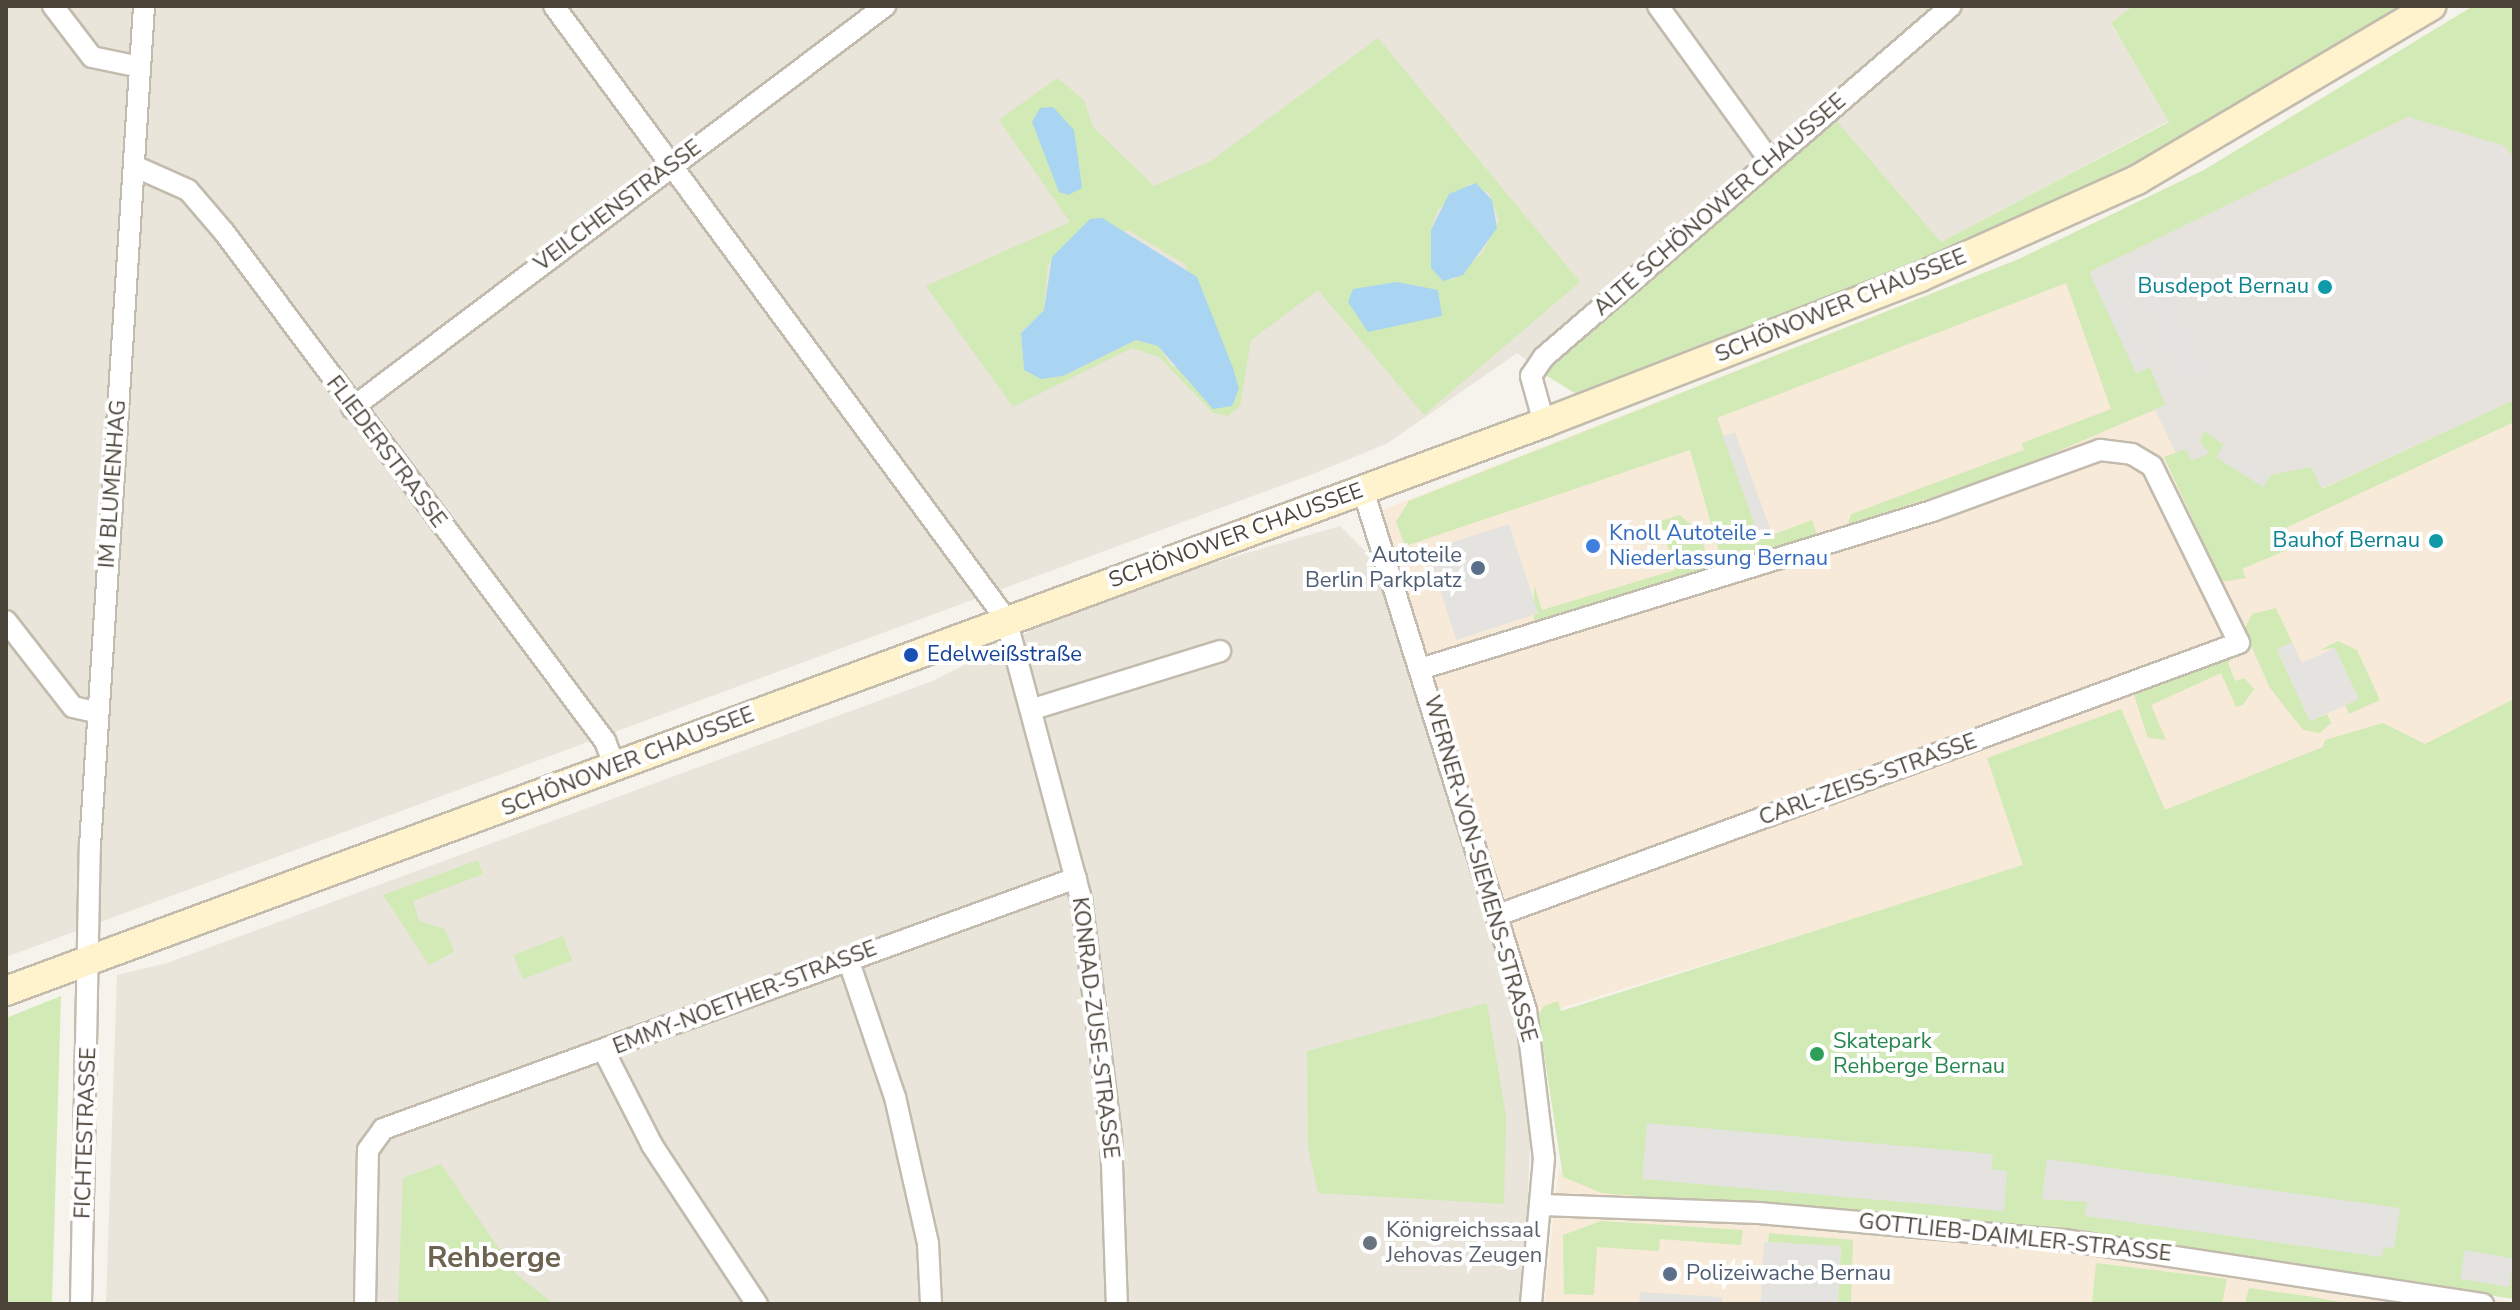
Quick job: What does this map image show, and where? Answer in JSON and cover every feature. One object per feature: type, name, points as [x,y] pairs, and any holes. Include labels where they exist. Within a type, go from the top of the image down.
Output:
[{"type":"main road","name":"SCHÖNOWER CHAUSSEE","points":[[6,991],[1006,619],[1544,423],[2053,220],[2240,124],[2431,6]]},
{"type":"street","points":[[53,6],[92,57],[140,67]]},
{"type":"street","name":"IM BLUMENHAG","points":[[88,961],[98,713],[144,6]]},
{"type":"street","points":[[554,6],[1006,619]]},
{"type":"street","name":"VEILCHENSTRASSE","points":[[352,408],[885,6]]},
{"type":"street","points":[[1658,6],[1770,161]]},
{"type":"street","name":"ALTE SCHÖNOWER CHAUSSEE","points":[[1544,423],[1531,376],[1544,357],[1951,6]]},
{"type":"street","name":"FLIEDERSTRASSE","points":[[134,166],[188,190],[605,741],[615,767]]},
{"type":"street","name":"CARL-ZEISS-STRASSE","points":[[1420,669],[1932,511],[2100,450],[2132,454],[2161,478],[2239,643],[1498,915]]},
{"type":"street","name":"WERNER-VON-SIEMENS-STRASSE","points":[[1363,490],[1498,915],[1538,1072],[1543,1205],[1531,1304]]},
{"type":"street","name":"KONRAD-ZUSE-STRASSE","points":[[1006,619],[1033,709],[1076,878],[1111,1136],[1117,1304]]},
{"type":"street","points":[[6,621],[73,707],[98,713]]},
{"type":"street","points":[[1033,709],[1220,651]]},
{"type":"street","name":"EMMY-NOETHER-STRASSE","points":[[757,1304],[652,1145],[604,1051],[848,959],[1076,878]]},
{"type":"street","points":[[848,959],[895,1097],[928,1244],[931,1304]]},
{"type":"street","name":"FICHTESTRASSE","points":[[81,1304],[88,961]]},
{"type":"street","points":[[365,1304],[368,1150],[375,1134],[604,1051]]},
{"type":"street","name":"GOTTLIEB-DAIMLER-STRASSE","points":[[1543,1205],[1759,1213],[2064,1240],[2483,1304]]},
{"type":"shaded area","points":[[6,6],[2133,6],[2111,24],[2169,121],[1941,242],[1833,118],[1544,374],[1517,353],[1388,443],[1318,472],[6,957]]},
{"type":"shaded area","points":[[2410,45],[2514,158],[2514,699],[2425,745],[1538,1015],[1380,511],[2019,259],[2204,170]]},
{"type":"shaded area","points":[[2408,117],[2506,146],[2514,158],[2514,400],[2216,537],[2155,410],[2146,414],[2082,275]]},
{"type":"shaded area","name":"Busdepot Bernau","points":[[2153,252],[2209,372],[2181,385],[2125,265]]},
{"type":"shaded area","name":"Busdepot Bernau","points":[[2108,272],[2152,366],[2137,373],[2093,279]]},
{"type":"shaded area","points":[[1735,432],[1773,535],[1760,540],[1723,436]]},
{"type":"shaded area","points":[[2224,445],[2271,475],[2263,487],[2216,457]]},
{"type":"shaded area","name":"Autoteile Berlin Parkplatz","points":[[1509,524],[1538,613],[1456,640],[1427,551]]},
{"type":"shaded area","points":[[1340,526],[1373,559],[1516,1010],[1531,1112],[1524,1304],[106,1304],[117,975],[167,963],[935,680],[1096,597]]},
{"type":"shaded area","points":[[2292,642],[2302,663],[2335,648],[2359,699],[2310,721],[2277,649]]},
{"type":"shaded area","points":[[1647,1123],[1993,1154],[1991,1169],[2007,1171],[2004,1211],[1642,1179]]},
{"type":"shaded area","points":[[2047,1159],[2400,1208],[2394,1248],[2384,1247],[2382,1257],[2085,1216],[2087,1202],[2042,1199]]},
{"type":"shaded area","points":[[1559,1167],[1563,1177],[2096,1234],[2384,1274],[2514,1304],[1544,1304]]},
{"type":"shaded area","points":[[1764,1242],[1841,1246],[1838,1304],[1761,1304]]},
{"type":"shaded area","points":[[2465,1250],[2514,1259],[2509,1287],[2460,1279]]},
{"type":"shaded area","points":[[1640,1292],[1722,1297],[1722,1304],[1639,1304]]},
{"type":"green space","points":[[2133,6],[2411,6],[2175,147],[2017,224],[1581,397],[1544,374],[1833,117],[1941,242],[2169,122],[2111,23]]},
{"type":"green space","points":[[2473,6],[2514,6],[2514,158],[2505,146],[2408,117],[2089,272],[2136,373],[2150,367],[2165,405],[2017,469],[1848,525],[1851,514],[2024,450],[2022,443],[2111,409],[2066,283],[1717,418],[1761,539],[1812,520],[1817,535],[1723,565],[1690,450],[1405,546],[1396,522],[1409,501],[2019,259],[2204,170]]},
{"type":"green space","points":[[1378,38],[1580,282],[1424,415],[1318,290],[1251,340],[1240,406],[1228,416],[1213,413],[1159,357],[1132,348],[1013,407],[926,286],[1070,222],[999,120],[1057,78],[1084,100],[1093,127],[1154,186],[1211,161]],"holes":[[[1470,184],[1489,193],[1499,220],[1483,252],[1453,280],[1431,268],[1431,229],[1438,210]],[[1128,230],[1185,264],[1239,389],[1172,366],[1158,346],[1136,340],[1064,376],[1041,379],[1024,370],[1021,332],[1044,310],[1048,264]],[[1397,282],[1438,291],[1442,316],[1368,331],[1353,290]]]},
{"type":"green space","points":[[2514,400],[2514,422],[2281,530],[2289,549],[2242,569],[2246,578],[2222,582],[2164,457],[2186,449],[2191,461],[2209,454],[2200,441],[2204,431],[2224,445],[2216,457],[2263,487],[2271,475],[2311,467],[2322,489]]},
{"type":"green space","points":[[1680,515],[1700,533],[1710,568],[1534,624],[1534,585],[1542,610],[1675,570],[1660,521]]},
{"type":"green space","points":[[2276,608],[2292,642],[2277,650],[2310,721],[2327,714],[2331,723],[2320,733],[2303,730],[2270,688],[2244,630],[2252,614]]},
{"type":"green space","points":[[2338,641],[2357,650],[2380,700],[2349,714],[2345,705],[2358,699],[2335,648],[2320,650]]},
{"type":"green space","points":[[2234,657],[2228,663],[2235,681],[2244,678],[2254,689],[2243,705],[2236,707],[2221,673],[2151,705],[2166,740],[2148,738],[2134,695]]},
{"type":"green space","points":[[2514,699],[2514,1299],[2096,1234],[1602,1193],[1563,1177],[1538,1015],[1544,1006],[1558,1001],[1561,1011],[2023,865],[1987,758],[2121,709],[2165,810],[2323,747],[2325,740],[2383,723],[2425,744]]},
{"type":"green space","points":[[478,860],[483,874],[413,901],[419,921],[445,929],[454,952],[429,965],[383,895]]},
{"type":"green space","points":[[563,936],[572,960],[523,979],[514,955]]},
{"type":"green space","points":[[61,996],[52,1304],[6,1304],[6,1018]]},
{"type":"green space","points":[[1487,1003],[1506,1116],[1504,1204],[1318,1193],[1308,1147],[1307,1051]]},
{"type":"green space","points":[[441,1164],[517,1275],[554,1304],[398,1303],[403,1178]]},
{"type":"green space","points":[[1601,1221],[1743,1230],[1741,1245],[1660,1239],[1659,1251],[1597,1247],[1594,1295],[1564,1294],[1563,1235]]},
{"type":"green space","points":[[1769,1233],[1853,1240],[1851,1304],[1770,1304],[1838,1302],[1841,1247],[1768,1242]]},
{"type":"green space","points":[[2096,1263],[2227,1279],[2222,1304],[2092,1304]]},
{"type":"green space","points":[[2249,1288],[2307,1296],[2352,1304],[2245,1304]]},
{"type":"water","points":[[1053,107],[1074,130],[1082,188],[1068,195],[1059,192],[1032,122],[1040,108]]},
{"type":"water","points":[[1476,183],[1492,200],[1497,228],[1463,275],[1443,281],[1431,268],[1431,230],[1449,194]]},
{"type":"water","points":[[1102,218],[1197,277],[1239,389],[1232,406],[1213,409],[1158,346],[1136,340],[1063,376],[1041,379],[1024,370],[1021,333],[1044,310],[1052,257],[1090,219]]},
{"type":"water","points":[[1397,282],[1438,290],[1442,316],[1368,332],[1348,302],[1353,289]]},
{"type":"place","name":"Busdepot Bernau","points":[[2325,287]]},
{"type":"place","name":"Bauhof Bernau","points":[[2436,541]]},
{"type":"place","name":"Knoll Autoteile - Niederlassung Bernau","points":[[1593,546]]},
{"type":"place","name":"Autoteile Berlin Parkplatz","points":[[1478,568]]},
{"type":"place","name":"Edelweißstraße","points":[[911,655]]},
{"type":"place","name":"Skatepark Rehberge Bernau","points":[[1817,1054]]},
{"type":"place","name":"Königreichssaal Jehovas Zeugen","points":[[1370,1243]]},
{"type":"place","name":"Polizeiwache Bernau","points":[[1670,1274]]},
{"type":"district","name":"Rehberge","points":[[494,1258]]}]
